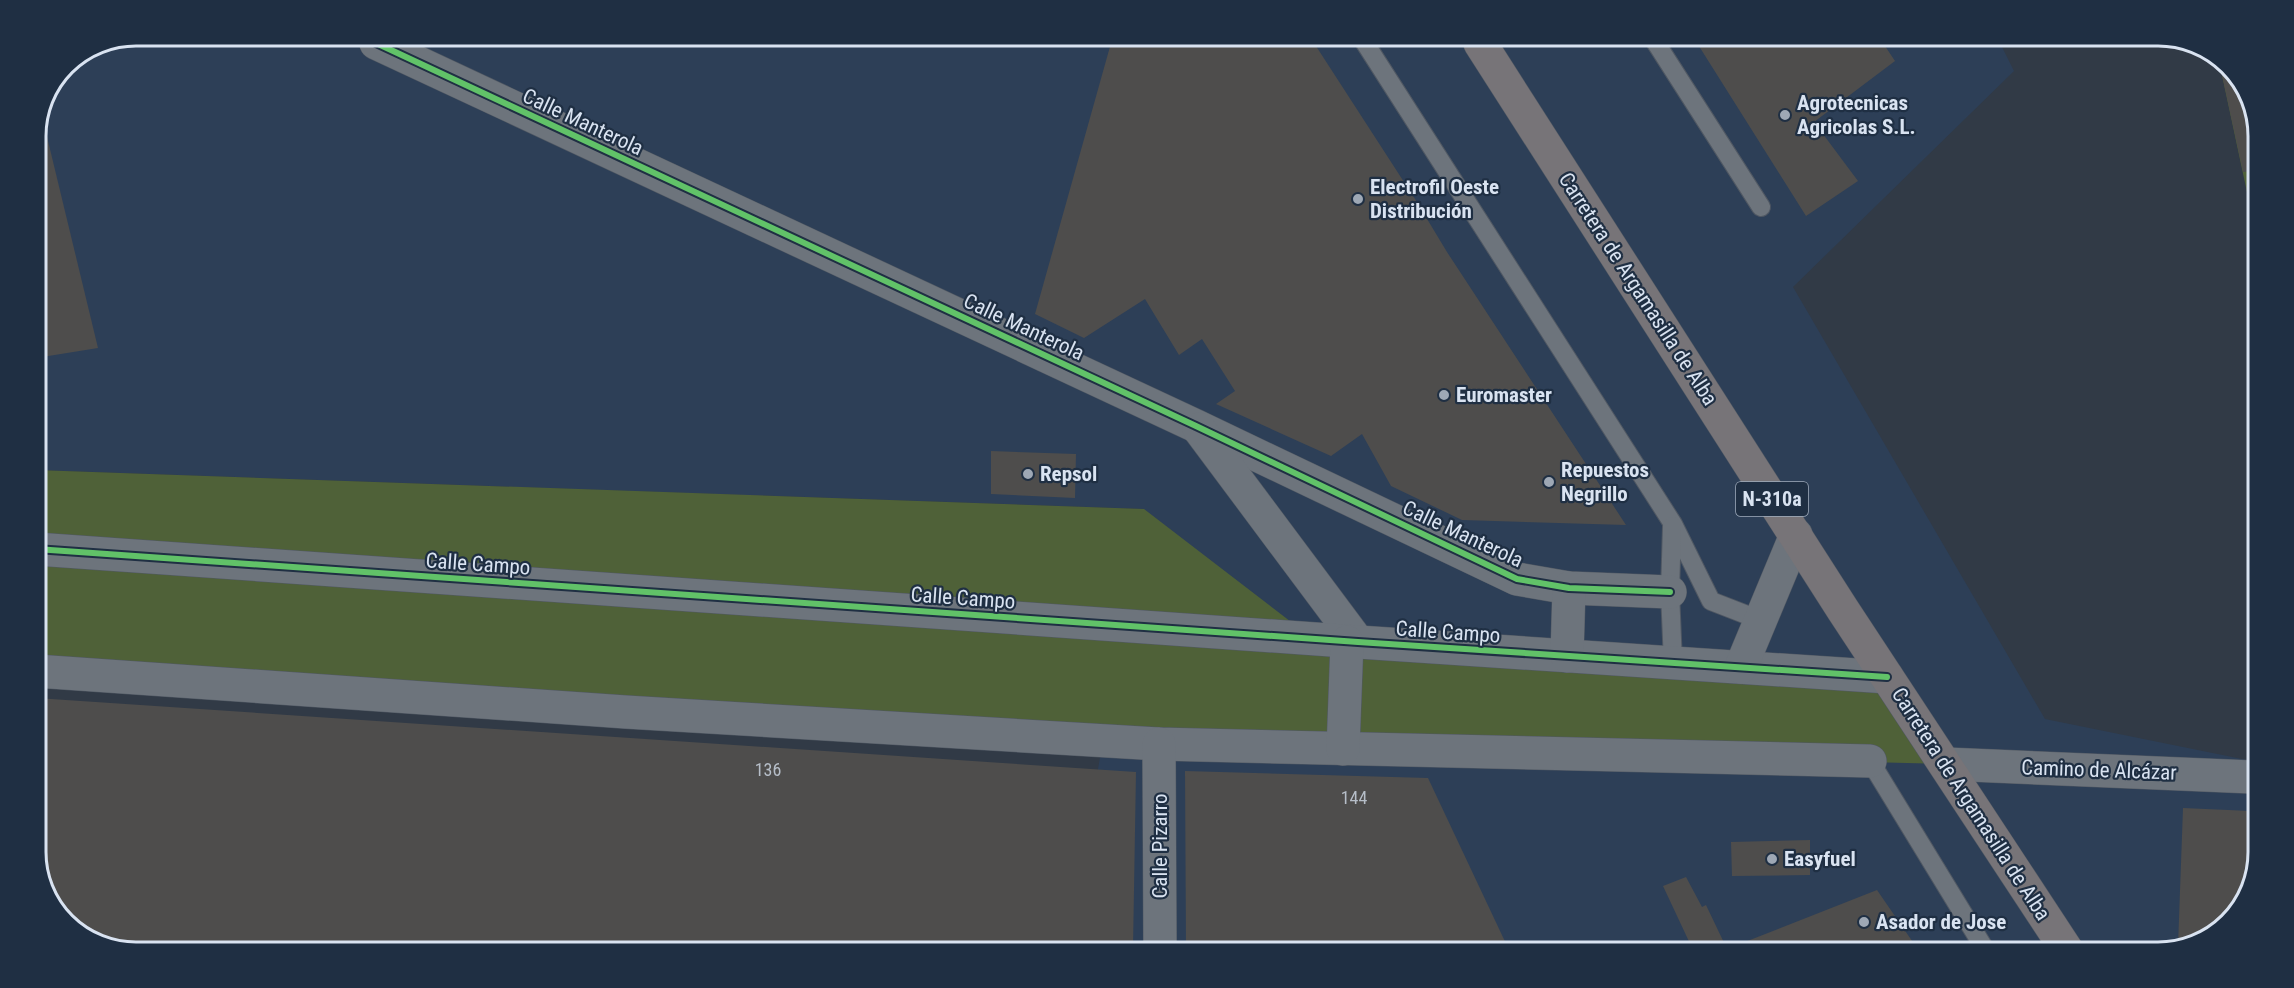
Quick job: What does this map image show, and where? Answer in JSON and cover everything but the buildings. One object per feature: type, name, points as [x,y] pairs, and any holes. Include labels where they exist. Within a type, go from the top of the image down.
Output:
[{"type":"highway","name":"Carretera de Argamasilla de Alba","points":[[1485,46],[1887,677],[2062,942]]},
{"type":"street","name":"Calle Manterola","points":[[380,46],[1196,426],[1517,579],[1569,588],[1670,592]]},
{"type":"street","name":"Calle Manterola","points":[[1196,426],[1352,642]]},
{"type":"street","points":[[1741,667],[1796,535]]},
{"type":"street","name":"Calle Campo","points":[[47,550],[1352,642],[1887,677]]},
{"type":"street","points":[[1567,656],[1569,588]]},
{"type":"street","points":[[1343,748],[1352,642]]},
{"type":"street","points":[[47,672],[626,712],[1159,744],[1870,761]]},
{"type":"street","name":"Calle Pizarro","points":[[1159,744],[1160,942]]},
{"type":"street","name":"Camino de Alcázar","points":[[1946,764],[2248,777]]},
{"type":"lane","points":[[1366,46],[1672,524],[1711,601],[1760,620]]},
{"type":"lane","points":[[1657,46],[1761,207]]},
{"type":"lane","points":[[1672,524],[1670,592],[1673,663]]},
{"type":"lane","points":[[1870,761],[1981,942]]},
{"type":"shaded area","points":[[136,46],[2002,46],[2014,71],[1793,287],[2045,719],[2248,760],[2248,852],[2241,886],[2225,911],[2208,926],[2181,938],[2158,942],[1068,942],[1143,509],[47,470],[47,130],[56,96],[65,82],[91,58],[107,51]]},
{"type":"green space","points":[[2222,74],[2236,91],[2244,113],[2247,130],[2247,193]]},
{"type":"green space","points":[[47,470],[1144,509],[1312,638],[1887,677],[1946,764],[1159,744],[47,672]]},
{"type":"cycle path","points":[[382,46],[1196,426],[1517,579],[1569,588],[1670,592]]},
{"type":"cycle path","points":[[47,550],[1887,677]]},
{"type":"place","name":"Agrotecnicas Agricolas S.L.","points":[[1785,115]]},
{"type":"place","name":"Electrofil Oeste Distribución","points":[[1358,199]]},
{"type":"place","name":"Euromaster","points":[[1444,395]]},
{"type":"place","name":"Repsol","points":[[1028,474]]},
{"type":"place","name":"Repuestos Negrillo","points":[[1549,482]]},
{"type":"place","name":"Easyfuel","points":[[1772,859]]},
{"type":"place","name":"Asador de Jose","points":[[1864,922]]}]
